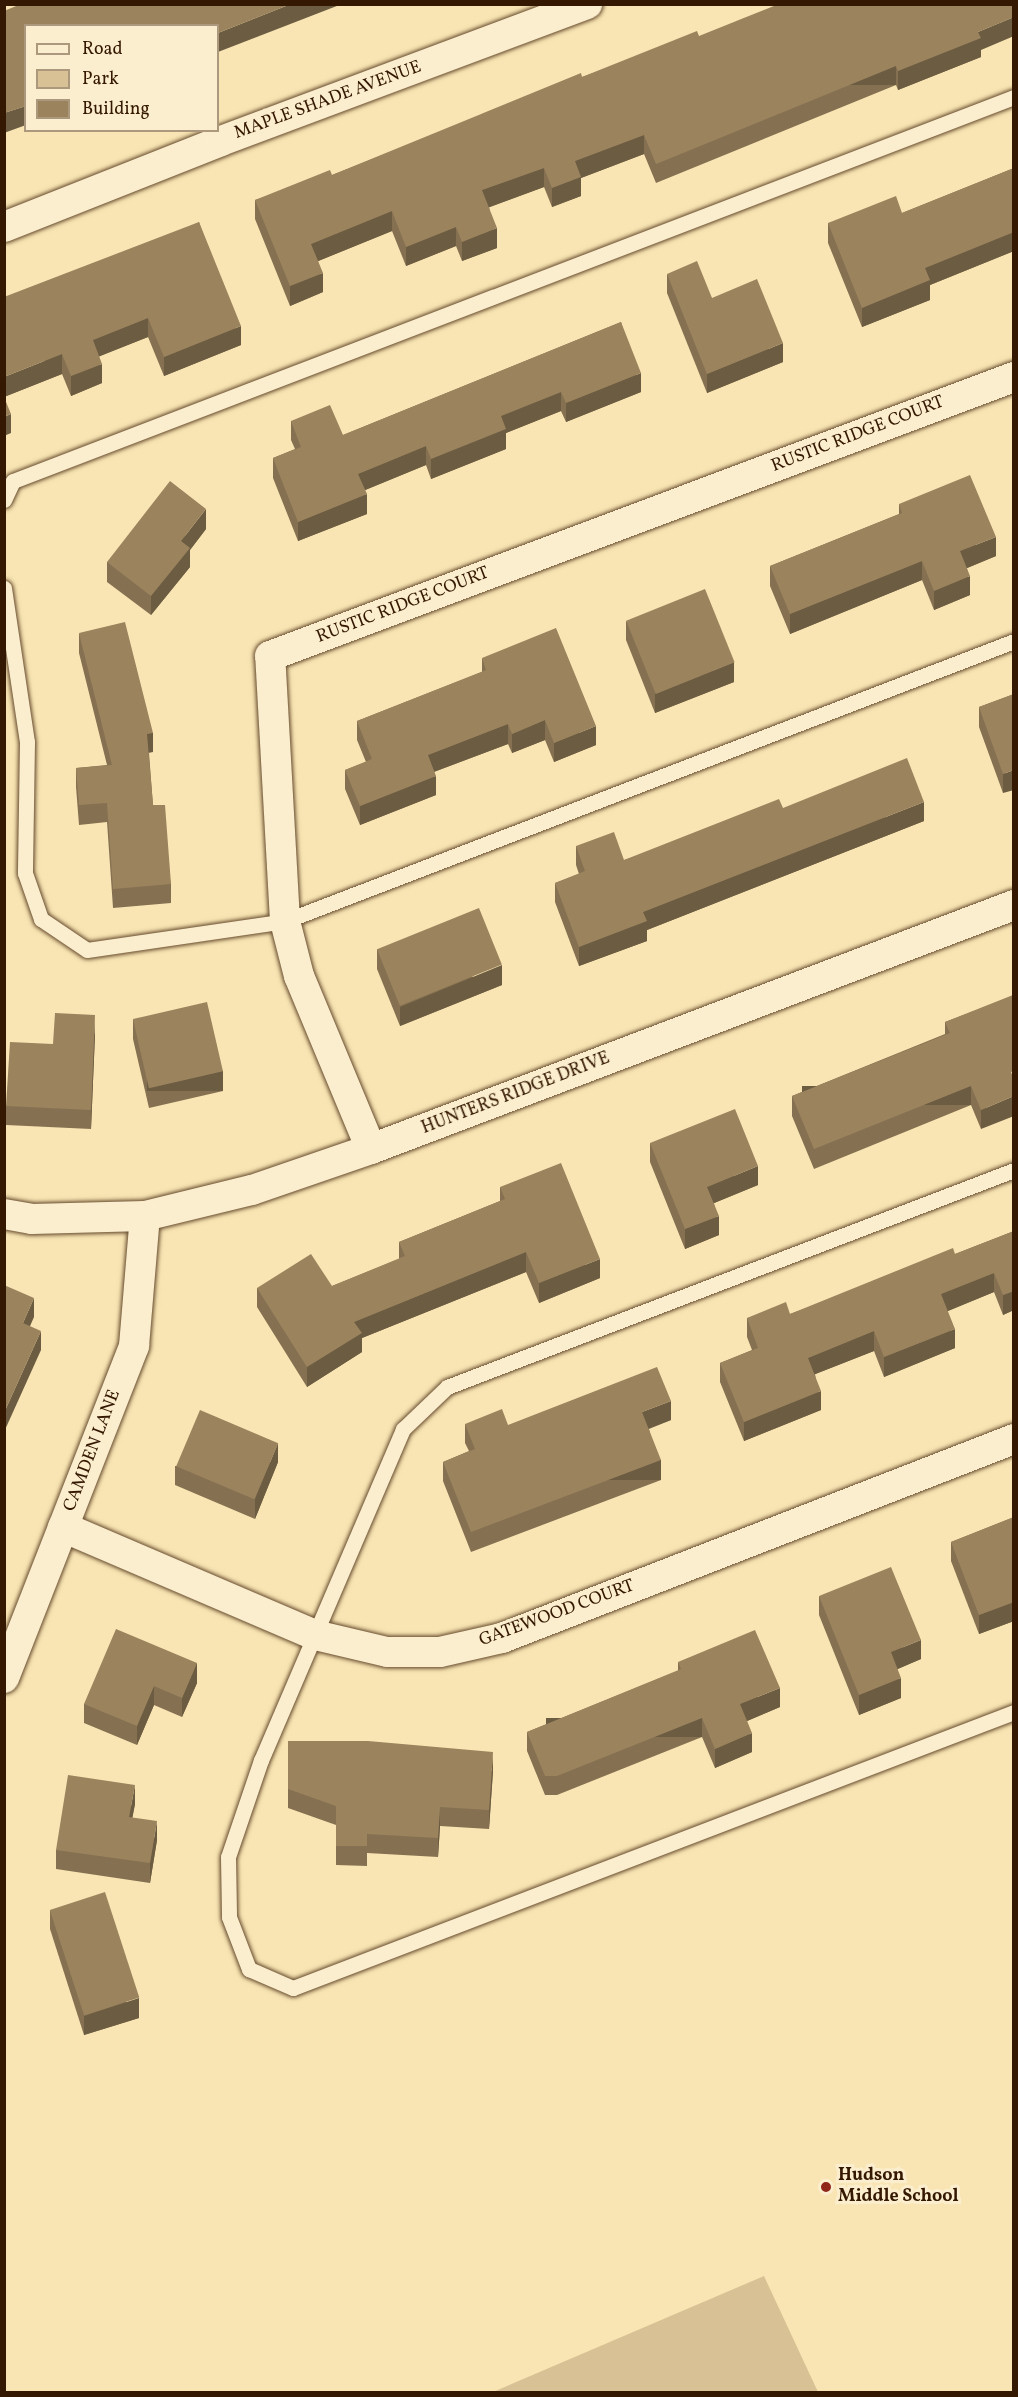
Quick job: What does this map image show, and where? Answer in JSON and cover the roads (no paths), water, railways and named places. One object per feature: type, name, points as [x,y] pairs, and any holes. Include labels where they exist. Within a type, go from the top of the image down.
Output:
[{"type":"street","name":"MAPLE SHADE AVENUE","points":[[4,227],[221,141],[587,4]]},
{"type":"street","name":"RUSTIC RIDGE COURT","points":[[371,1149],[299,976],[285,921],[270,656],[1014,377]]},
{"type":"street","name":"HUNTERS RIDGE DRIVE","points":[[4,1214],[32,1219],[146,1216],[252,1190],[371,1149],[1014,905]]},
{"type":"street","name":"CAMDEN LANE","points":[[4,1678],[134,1346],[146,1216]]},
{"type":"street","name":"GATEWOOD COURT","points":[[63,1527],[315,1635],[387,1652],[440,1653],[502,1638],[1014,1439]]},
{"type":"lane","points":[[4,500],[14,481],[1014,97]]},
{"type":"lane","points":[[4,588],[27,742],[25,873],[41,919],[87,950],[285,921],[1014,641]]},
{"type":"lane","points":[[1014,1170],[447,1387],[403,1429],[261,1760],[228,1857],[229,1917],[249,1969],[293,1988],[1014,1712]]},
{"type":"place","name":"Hudson Middle School","points":[[826,2187]]}]
